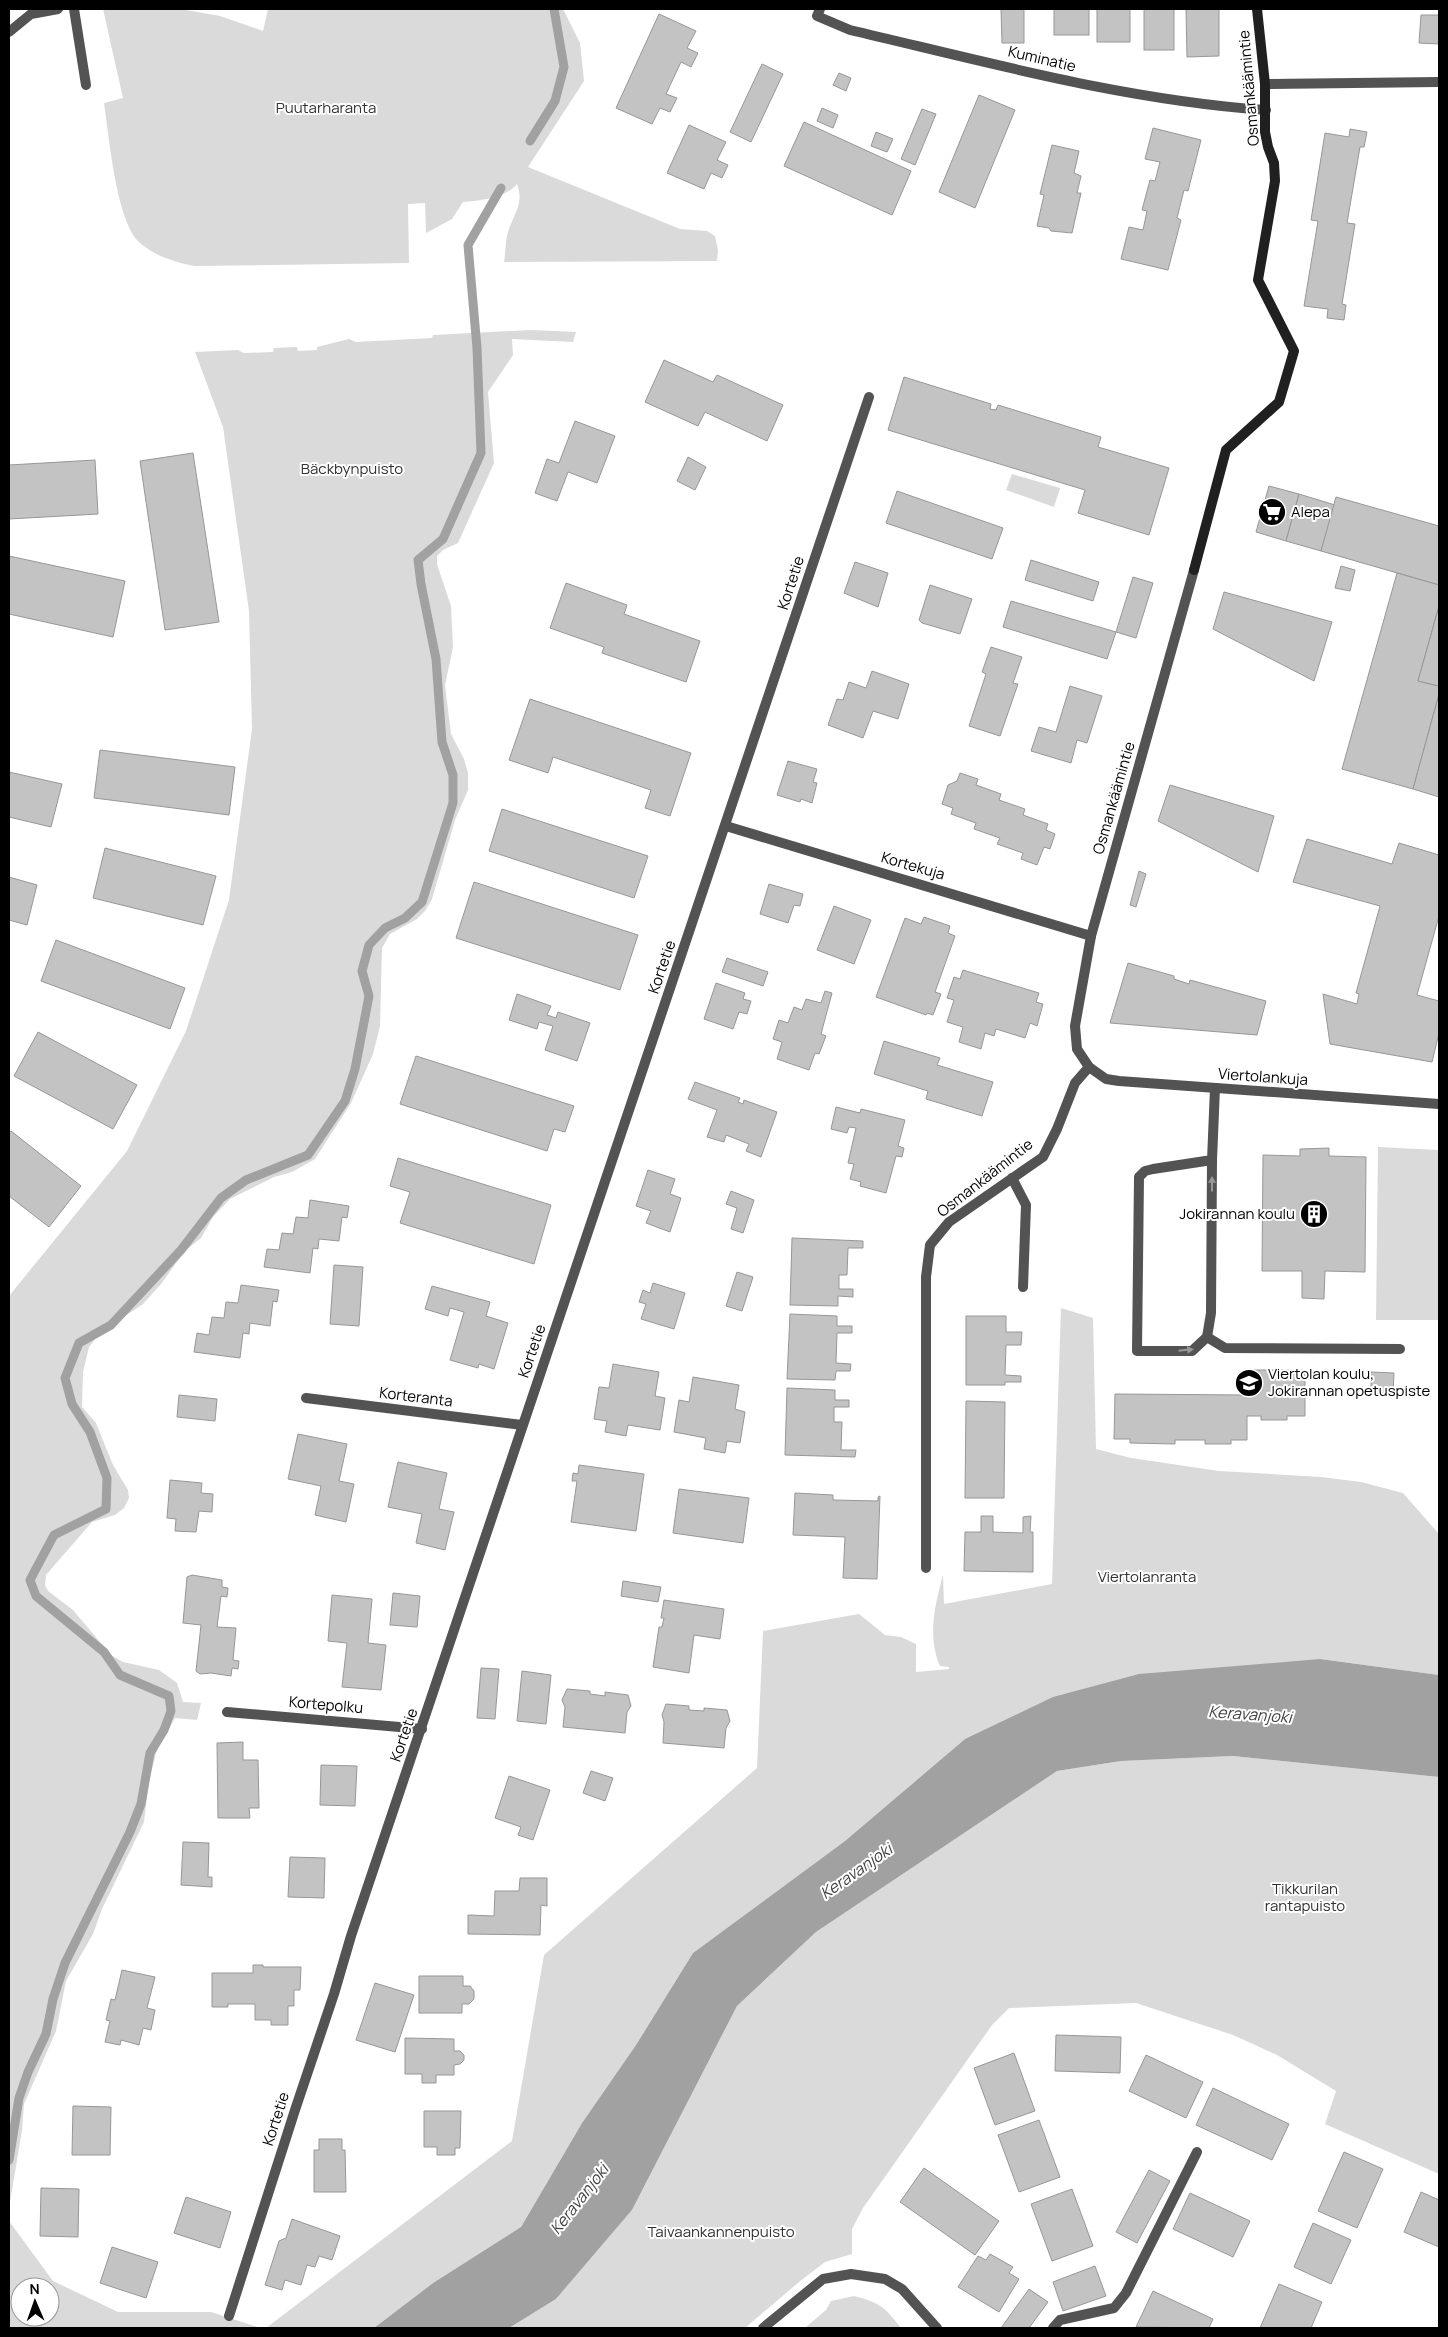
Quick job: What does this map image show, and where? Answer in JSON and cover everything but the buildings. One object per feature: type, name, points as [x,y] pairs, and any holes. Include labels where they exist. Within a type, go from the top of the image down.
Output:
[{"type":"street","points":[[9,32],[31,14],[58,9]]},
{"type":"street","points":[[74,9],[86,85]]},
{"type":"street","name":"Osmankäämintie","points":[[926,1568],[926,1286],[930,1245],[949,1222],[1043,1156],[1057,1129],[1075,1082],[1089,1067],[1076,1049],[1076,1026],[1091,936],[1226,450],[1279,402],[1294,351],[1258,280],[1275,181],[1274,163],[1265,132],[1265,84],[1257,9]]},
{"type":"street","name":"Kuminatie","points":[[819,13],[850,30],[1117,92],[1217,106],[1266,110]]},
{"type":"street","points":[[1265,84],[1439,82]]},
{"type":"street","name":"Kortetie","points":[[229,2316],[334,1994],[351,1936],[869,398]]},
{"type":"street","name":"Kortekuja","points":[[726,826],[1091,936]]},
{"type":"street","name":"Viertolankuja","points":[[1089,1067],[1106,1079],[1120,1082],[1439,1104]]},
{"type":"street","points":[[1212,1160],[1153,1169],[1139,1177],[1137,1351],[1192,1351],[1207,1337],[1211,1313],[1212,1160],[1215,1088]]},
{"type":"street","points":[[1012,1178],[1026,1205],[1023,1287]]},
{"type":"street","points":[[1207,1337],[1225,1348],[1400,1349]]},
{"type":"street","name":"Korteranta","points":[[306,1398],[522,1425]]},
{"type":"street","name":"Kortepolku","points":[[227,1712],[422,1729]]},
{"type":"street","points":[[1053,2328],[1060,2320],[1114,2308],[1126,2293],[1198,2152]]},
{"type":"street","points":[[763,2328],[822,2279],[851,2274],[885,2280],[902,2289],[937,2328]]},
{"type":"green space","name":"Puutarharanta","points":[[103,9],[180,9],[220,16],[263,31],[268,9],[563,9],[580,43],[584,81],[528,167],[680,229],[707,231],[715,236],[718,250],[717,261],[504,262],[506,241],[520,197],[517,184],[500,196],[485,200],[463,202],[452,219],[426,233],[425,203],[408,204],[409,263],[194,266],[165,258],[150,251],[138,241],[130,230],[119,196],[104,103],[123,98]]},
{"type":"green space","name":"Bäckbynpuisto","points":[[531,330],[576,332],[573,342],[512,339],[513,355],[488,392],[494,463],[458,543],[443,550],[437,556],[437,564],[451,606],[453,647],[445,685],[451,734],[464,759],[468,773],[468,790],[455,820],[432,899],[425,911],[417,919],[390,934],[382,948],[380,1026],[373,1054],[351,1103],[315,1159],[292,1172],[274,1177],[230,1199],[213,1217],[201,1238],[185,1251],[161,1284],[143,1304],[100,1333],[89,1347],[83,1372],[82,1407],[96,1423],[113,1465],[128,1490],[129,1498],[124,1508],[115,1515],[92,1522],[46,1575],[45,1585],[48,1591],[73,1610],[111,1655],[123,1662],[159,1670],[177,1683],[183,1702],[201,1703],[197,1720],[175,1718],[157,1750],[149,1781],[144,1822],[102,1909],[93,1934],[66,1981],[56,2031],[24,2104],[22,2130],[9,2208],[9,1296],[127,1151],[186,1031],[229,900],[252,729],[249,611],[223,427],[195,352],[238,350],[244,353],[273,352],[274,348],[297,347],[298,351],[317,350],[317,347],[349,339],[356,342],[432,338],[433,335]]},
{"type":"green space","points":[[1012,474],[1060,488],[1054,507],[1006,490]]},
{"type":"green space","points":[[1378,1147],[1439,1150],[1439,1320],[1376,1320]]},
{"type":"green space","name":"Viertolanranta","points":[[1061,1308],[1093,1318],[1096,1449],[1131,1458],[1219,1471],[1321,1477],[1361,1482],[1403,1493],[1439,1534],[1439,1675],[1320,1659],[965,1739],[845,1841],[693,1953],[636,2045],[582,2123],[521,2227],[433,2283],[374,2328],[266,2328],[512,2141],[544,1955],[757,1768],[763,1631],[859,1614],[885,1635],[901,1637],[916,1644],[916,1672],[949,1669],[949,1667],[940,1666],[936,1655],[933,1632],[935,1609],[943,1575],[944,1604],[1052,1584]]},
{"type":"green space","name":"Tikkurilan rantapuisto","points":[[1233,1756],[1439,1777],[1439,2174],[1325,2124],[1336,2091],[1277,2055],[1233,2035],[1136,2003],[1009,2008],[992,2025],[863,2208],[852,2229],[852,2254],[825,2262],[745,2328],[509,2328],[556,2299],[632,2210],[737,2006],[816,1932],[1057,1771],[1121,1761]]},
{"type":"green space","points":[[9,2221],[50,2277],[10,2277],[10,2327],[60,2327],[60,2284],[118,2312],[211,2312],[261,2328],[9,2328]]},
{"type":"green space","points":[[854,2296],[876,2303],[891,2315],[901,2328],[805,2328],[826,2310],[831,2301]]},
{"type":"water","name":"Keravanjoki","points":[[1320,1659],[1439,1675],[1439,1777],[1233,1756],[1121,1761],[1057,1771],[816,1932],[737,2006],[632,2210],[556,2299],[509,2328],[374,2328],[433,2283],[521,2227],[582,2123],[636,2045],[693,1953],[845,1841],[965,1739],[1053,1697],[1139,1674]]},
{"type":"waterway","points":[[530,141],[555,101],[564,67],[554,9]]},
{"type":"waterway","points":[[9,2160],[19,2098],[28,2072],[46,2034],[53,1999],[65,1963],[130,1832],[141,1804],[150,1753],[164,1730],[171,1711],[169,1696],[120,1675],[104,1652],[36,1596],[30,1580],[54,1535],[106,1509],[107,1478],[90,1432],[72,1404],[65,1378],[79,1343],[111,1325],[181,1250],[221,1198],[246,1180],[308,1155],[345,1101],[355,1069],[369,996],[362,971],[369,945],[385,928],[405,918],[422,902],[453,803],[453,775],[442,742],[436,659],[418,560],[443,539],[481,453],[477,348],[468,245],[501,188]]},
{"type":"place","name":"Alepa","points":[[1272,512]]},
{"type":"place","name":"Jokirannan koulu","points":[[1314,1214]]},
{"type":"place","name":"Viertolan koulu, Jokirannan opetuspiste","points":[[1249,1383]]},
{"type":"park label","name":"Taivaankannenpuisto","points":[[721,2232]]}]
